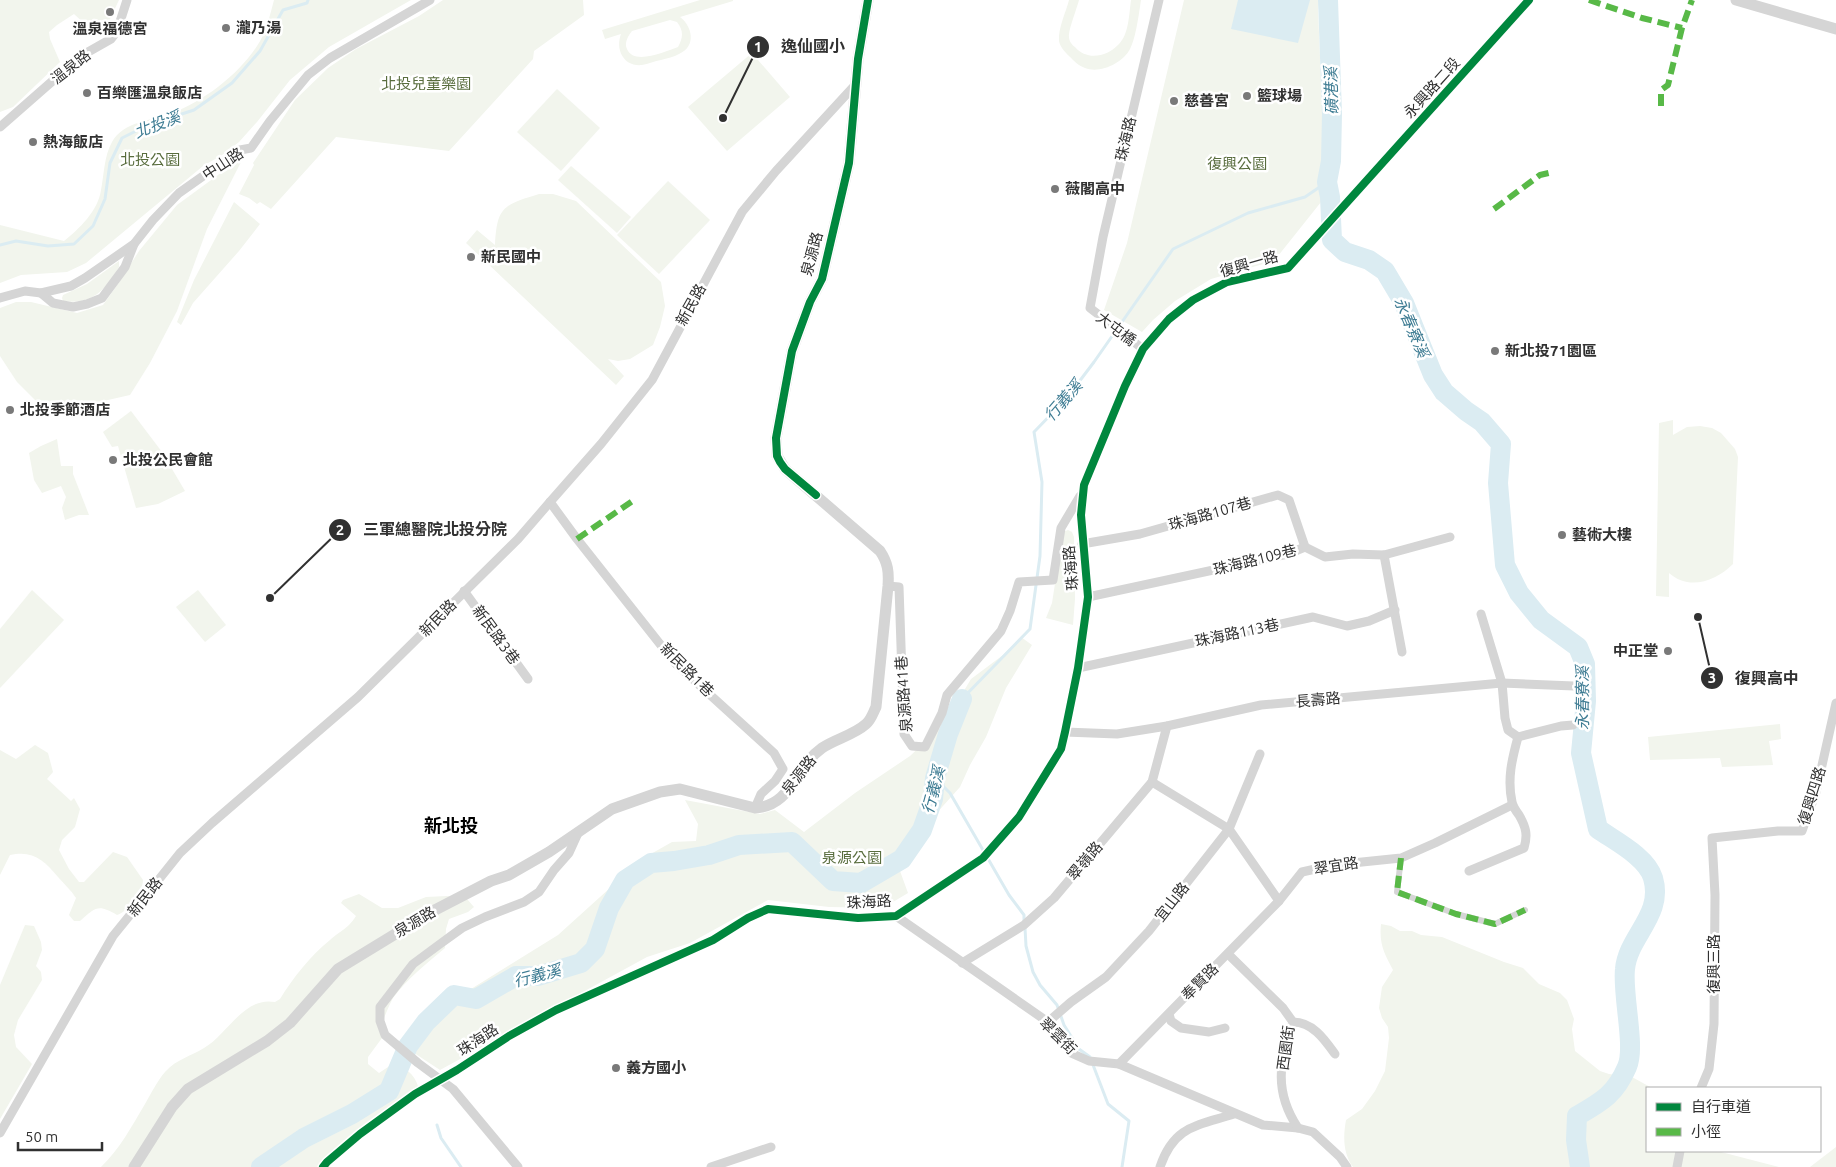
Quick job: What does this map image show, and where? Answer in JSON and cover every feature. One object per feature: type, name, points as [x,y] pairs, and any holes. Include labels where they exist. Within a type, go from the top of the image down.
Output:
[{"type":"street","name":"溫泉路","points":[[0,127],[81,56],[111,39],[117,31],[127,0]]},
{"type":"street","name":"中山路","points":[[0,298],[25,291],[40,293],[70,286],[85,278],[134,244],[153,220],[179,193],[240,150],[251,148],[270,121],[308,75],[330,58],[430,0]]},
{"type":"street","name":"泉源路","points":[[134,1167],[172,1107],[188,1089],[266,1041],[290,1022],[338,969],[433,911],[509,875],[549,852],[612,809],[660,792],[680,789],[756,808],[767,807],[787,794],[793,782],[812,756],[829,743],[867,724],[871,718],[876,707],[888,586],[889,572],[887,562],[880,551],[785,469],[780,462],[776,450],[776,438],[792,351],[810,302],[822,279],[849,162],[858,59],[868,0]]},
{"type":"street","name":"珠海路","points":[[1090,308],[1103,237],[1159,0]]},
{"type":"street","name":"永興路二段","points":[[1355,194],[1529,0]]},
{"type":"street","points":[[1736,0],[1836,29]]},
{"type":"street","name":"新民路","points":[[0,1133],[113,936],[180,853],[239,799],[358,697],[518,539],[601,444],[652,380],[742,212],[856,84]]},
{"type":"street","name":"復興一路","points":[[1143,349],[1169,319],[1193,300],[1228,282],[1288,268],[1355,194]]},
{"type":"street","points":[[40,293],[54,303],[73,308],[102,298],[125,267],[134,244]]},
{"type":"street","name":"大屯橋","points":[[1090,308],[1143,349]]},
{"type":"street","name":"珠海路","points":[[323,1167],[360,1134],[415,1094],[509,1036],[556,1010],[713,940],[748,918],[768,909],[858,918],[896,916],[984,858],[1019,817],[1061,749],[1078,668],[1088,597],[1082,544],[1082,494],[1094,458],[1143,349]]},
{"type":"street","name":"泉源路41巷","points":[[888,586],[899,587],[904,734],[912,746],[925,747],[942,713],[947,696],[1001,631],[1010,611],[1019,582],[1053,580],[1061,528],[1082,494]]},
{"type":"street","name":"珠海路107巷","points":[[1082,544],[1140,534],[1278,495],[1289,500],[1305,547]]},
{"type":"street","name":"新民路1巷","points":[[550,502],[675,663],[774,753],[783,769],[774,781],[760,794],[756,808]]},
{"type":"street","name":"珠海路109巷","points":[[1088,597],[1288,554],[1305,547],[1325,557],[1353,554],[1384,555],[1450,537]]},
{"type":"street","points":[[1384,555],[1402,652]]},
{"type":"street","name":"新民路3巷","points":[[464,592],[528,679]]},
{"type":"street","name":"珠海路113巷","points":[[1078,668],[1313,617],[1347,626],[1369,621],[1395,610]]},
{"type":"street","points":[[1481,614],[1502,684],[1508,730],[1518,737],[1561,726],[1573,725]]},
{"type":"street","name":"長壽路","points":[[1065,732],[1117,734],[1167,726],[1261,705],[1502,684],[1574,686]]},
{"type":"street","name":"復興四路","points":[[1712,838],[1778,831],[1802,831],[1816,792],[1836,703]]},
{"type":"street","name":"翠嶺路","points":[[962,963],[1024,925],[1054,898],[1152,782],[1167,726]]},
{"type":"street","points":[[1469,871],[1524,848],[1527,836],[1521,818],[1512,805],[1510,788],[1510,767],[1518,737]]},
{"type":"street","name":"宜山路","points":[[1048,1022],[1071,1002],[1106,977],[1149,931],[1229,829],[1260,754]]},
{"type":"street","points":[[1152,782],[1229,829],[1280,901]]},
{"type":"street","name":"翠宜路","points":[[1280,901],[1302,872],[1333,865],[1401,858],[1512,805]]},
{"type":"street","points":[[518,1167],[452,1089],[397,1047],[385,1035],[380,1021],[380,1007],[413,964],[462,928],[524,902],[539,892],[554,870],[569,853],[579,831]]},
{"type":"street","name":"復興三路","points":[[1701,1087],[1709,1069],[1714,1024],[1715,895],[1712,838]]},
{"type":"street","points":[[1401,858],[1397,892],[1456,914],[1495,924],[1525,910]]},
{"type":"street","name":"奉賢路","points":[[1119,1064],[1280,901]]},
{"type":"street","name":"翠雲街","points":[[896,916],[1048,1022],[1071,1053],[1089,1061],[1119,1064],[1263,1125],[1298,1128]]},
{"type":"street","name":"西園街","points":[[1228,954],[1283,1008],[1293,1022],[1282,1057],[1282,1095],[1288,1113],[1298,1128]]},
{"type":"street","points":[[1169,1014],[1171,1021],[1181,1028],[1209,1032],[1224,1028]]},
{"type":"street","points":[[1293,1022],[1301,1022],[1311,1027],[1325,1040],[1335,1054]]},
{"type":"street","points":[[1160,1167],[1166,1150],[1184,1132],[1194,1126],[1234,1114]]},
{"type":"street","points":[[1298,1128],[1313,1132],[1340,1157],[1347,1167]]},
{"type":"street","points":[[712,1167],[771,1147]]},
{"type":"street","points":[[1677,1167],[1680,1152]]},
{"type":"green space","points":[[0,0],[119,0],[104,32],[96,34],[74,14],[49,32],[60,62],[13,107],[0,112]]},
{"type":"green space","name":"北投公園","points":[[274,0],[411,0],[329,47],[290,80],[239,142],[203,166],[86,263],[67,272],[21,275],[0,283],[0,225],[64,241],[82,225],[96,205],[101,190],[107,153],[117,135],[131,126],[172,113],[196,102],[230,77],[249,57],[260,41]]},
{"type":"green space","name":"北投兒童樂園","points":[[443,0],[583,0],[584,15],[534,51],[533,59],[449,151],[336,137],[271,209],[260,202],[257,204],[239,194],[254,165],[253,163],[295,100],[328,68],[356,49],[419,16]]},
{"type":"green space","points":[[700,0],[733,0],[680,17],[687,25],[691,36],[685,50],[675,56],[644,65],[630,63],[622,56],[619,46],[621,34],[605,39],[602,30]],"holes":[[[670,20],[677,22],[682,34],[678,47],[643,57],[631,54],[627,49],[626,42],[632,31]]]},
{"type":"green space","points":[[1069,0],[1079,0],[1069,34],[1070,40],[1073,45],[1085,54],[1097,56],[1109,52],[1119,44],[1127,29],[1131,0],[1141,0],[1134,39],[1127,54],[1122,59],[1117,63],[1097,70],[1079,65],[1066,53],[1059,41],[1059,36]]},
{"type":"green space","name":"復興公園","points":[[1184,0],[1319,0],[1323,128],[1329,192],[1274,261],[1211,279],[1175,301],[1142,332],[1104,310],[1127,243]]},
{"type":"green space","points":[[752,53],[790,97],[727,151],[688,107]]},
{"type":"green space","points":[[557,89],[600,128],[561,171],[517,132]]},
{"type":"green space","points":[[244,156],[207,229],[177,311],[150,363],[130,395],[86,405],[65,414],[50,415],[17,382],[0,356],[0,308],[16,302],[31,302],[77,313],[103,305],[139,251],[177,205]]},
{"type":"green space","points":[[571,166],[631,217],[617,233],[558,180]]},
{"type":"green space","points":[[668,181],[710,220],[659,274],[617,235]]},
{"type":"green space","points":[[539,194],[553,194],[576,201],[661,282],[665,306],[653,345],[630,359],[618,361],[608,359],[624,376],[616,385],[466,243],[477,230],[495,245],[500,215],[504,209],[517,201]]},
{"type":"green space","points":[[234,202],[260,224],[193,303],[181,325],[177,322],[194,280]]},
{"type":"green space","points":[[119,261],[119,267],[109,283],[97,294],[82,301],[63,301],[63,295],[87,284]]},
{"type":"green space","points":[[131,411],[162,452],[185,491],[158,504],[136,508],[118,446],[112,447],[103,432]]},
{"type":"green space","points":[[1673,420],[1673,435],[1687,427],[1700,426],[1712,428],[1721,433],[1735,449],[1738,457],[1733,564],[1719,575],[1702,582],[1685,582],[1669,573],[1669,597],[1656,596],[1659,423]]},
{"type":"green space","points":[[57,439],[61,466],[73,466],[73,474],[89,515],[79,515],[65,520],[62,508],[66,497],[61,486],[42,493],[34,480],[29,453]]},
{"type":"green space","points":[[1068,530],[1072,532],[1074,537],[1075,599],[1073,625],[1046,618],[1052,603],[1063,532]]},
{"type":"green space","points":[[32,590],[64,620],[0,688],[0,629]]},
{"type":"green space","points":[[198,590],[226,625],[205,642],[176,607]]},
{"type":"green space","name":"泉源公園","points":[[1021,637],[1032,645],[1006,688],[986,737],[960,787],[917,835],[900,871],[908,893],[883,908],[829,907],[768,900],[690,943],[647,957],[440,1070],[402,1045],[442,999],[463,994],[558,935],[642,859],[672,842],[696,841],[698,824],[685,800],[760,814],[775,810],[804,832],[855,793],[910,756],[944,724],[971,679],[1003,655]]},
{"type":"green space","points":[[1780,724],[1781,739],[1769,741],[1773,765],[1722,767],[1720,758],[1650,760],[1648,737]]},
{"type":"green space","points":[[35,745],[48,753],[53,772],[47,779],[71,801],[74,798],[80,809],[75,827],[62,840],[59,850],[69,869],[79,882],[84,882],[113,852],[127,857],[143,880],[138,895],[130,906],[117,915],[101,908],[94,910],[80,921],[74,921],[69,915],[76,898],[43,861],[32,855],[10,855],[0,875],[0,750],[16,759]]},
{"type":"green space","points":[[359,894],[382,908],[398,908],[426,897],[447,896],[467,899],[474,907],[468,912],[449,919],[446,929],[445,948],[424,965],[393,998],[380,1027],[382,1038],[368,1057],[368,1064],[379,1073],[394,1063],[406,1069],[418,1086],[416,1090],[317,1167],[101,1167],[125,1137],[165,1072],[184,1058],[212,1042],[245,1010],[254,1005],[264,1002],[275,1002],[280,999],[309,960],[353,921],[356,916],[341,903],[343,900]]},
{"type":"green space","points":[[1381,924],[1391,926],[1400,931],[1412,931],[1421,935],[1442,937],[1523,968],[1539,984],[1560,993],[1567,1000],[1574,1019],[1572,1029],[1575,1051],[1600,1071],[1632,1077],[1650,1087],[1646,1087],[1646,1152],[1721,1152],[1779,1167],[1353,1167],[1347,1156],[1345,1145],[1346,1120],[1362,1109],[1375,1091],[1385,1071],[1389,1038],[1388,1027],[1382,1018],[1379,1008],[1382,987],[1393,970],[1383,948]]},
{"type":"green space","points":[[25,925],[34,926],[41,942],[42,950],[36,966],[41,972],[42,980],[18,1020],[14,1035],[16,1047],[32,1064],[0,1119],[0,985]]},
{"type":"green space","points":[[1836,1147],[1836,1167],[1810,1167]]},
{"type":"shaded area","points":[[1238,0],[1310,0],[1298,43],[1231,29]]},
{"type":"waterway","name":"北投溪","points":[[0,245],[16,241],[48,246],[74,244],[93,226],[105,199],[110,163],[122,138],[148,125],[194,110],[232,83],[260,51],[283,10],[307,3],[308,0]]},
{"type":"waterway","name":"永春寮溪","points":[[1328,0],[1332,114],[1331,161],[1327,182],[1330,197],[1332,240],[1345,252],[1369,260],[1385,271],[1404,303],[1433,375],[1444,392],[1482,422],[1501,444],[1498,483],[1505,565],[1519,593],[1541,620],[1578,647],[1585,664],[1586,701],[1581,753],[1598,829],[1637,856],[1650,870],[1653,878],[1654,903],[1632,946],[1625,969],[1625,992],[1630,1034],[1627,1067],[1618,1084],[1606,1097],[1577,1116],[1576,1140],[1580,1167]]},
{"type":"waterway","name":"行義溪","points":[[962,699],[1030,629],[1040,556],[1042,482],[1034,432],[1066,399],[1173,249],[1248,213],[1305,197],[1327,182]]},
{"type":"waterway","name":"行義溪","points":[[261,1167],[304,1138],[352,1114],[389,1091],[408,1046],[426,1022],[454,995],[476,999],[516,976],[538,976],[581,963],[595,949],[609,908],[625,880],[651,863],[709,855],[739,845],[792,842],[833,881],[861,883],[902,859],[922,830],[933,799],[935,778],[948,734],[962,699]]},
{"type":"waterway","points":[[935,778],[950,793],[1009,895],[1024,915],[1024,921]]},
{"type":"waterway","points":[[1025,928],[1026,946],[1033,972],[1040,985],[1057,1005],[1064,1025],[1079,1049],[1090,1057],[1108,1104],[1129,1121],[1122,1167]]},
{"type":"waterway","name":"行義溪","points":[[408,1046],[412,1052]]},
{"type":"waterway","points":[[437,1125],[441,1138],[461,1167]]},
{"type":"marked path","points":[[1589,0],[1642,18],[1682,28]]},
{"type":"marked path","points":[[1661,106],[1661,90],[1668,85],[1682,28],[1692,0]]},
{"type":"marked path","points":[[1494,209],[1540,175],[1553,172]]},
{"type":"marked path","points":[[577,539],[634,500]]},
{"type":"marked path","points":[[1401,858],[1397,892],[1456,914],[1495,924],[1525,910]]},
{"type":"cycle path","points":[[816,495],[785,469],[780,462],[777,456],[776,438],[792,351],[810,302],[822,279],[849,163],[858,59],[868,0]]},
{"type":"cycle path","points":[[323,1167],[360,1134],[415,1094],[457,1070],[509,1036],[556,1010],[713,940],[748,918],[768,909],[858,918],[896,916],[983,858],[1019,817],[1061,749],[1078,668],[1088,597],[1081,515],[1084,485],[1125,386],[1143,349],[1169,319],[1193,300],[1227,282],[1288,268],[1529,0]]},
{"type":"place","name":"溫泉福德宮","points":[[110,12]]},
{"type":"place","name":"瀧乃湯","points":[[226,28]]},
{"type":"place","name":"百樂匯溫泉飯店","points":[[87,93]]},
{"type":"place","name":"籃球場","points":[[1247,96]]},
{"type":"place","name":"慈善宮","points":[[1174,101]]},
{"type":"place","name":"逸仙國小","points":[[723,118]]},
{"type":"place","name":"熱海飯店","points":[[33,142]]},
{"type":"place","name":"薇閣高中","points":[[1055,189]]},
{"type":"place","name":"新民國中","points":[[471,257]]},
{"type":"place","name":"新北投71園區","points":[[1495,351]]},
{"type":"place","name":"北投季節酒店","points":[[10,410]]},
{"type":"place","name":"北投公民會館","points":[[113,460]]},
{"type":"place","name":"藝術大樓","points":[[1562,535]]},
{"type":"place","name":"三軍總醫院北投分院","points":[[270,598]]},
{"type":"place","name":"復興高中","points":[[1698,617]]},
{"type":"place","name":"中正堂","points":[[1668,651]]},
{"type":"place","name":"義方國小","points":[[616,1068]]},
{"type":"district","name":"新北投","points":[[451,826]]},
{"type":"water label","name":"磺港溪","points":[[1331,91]]}]
